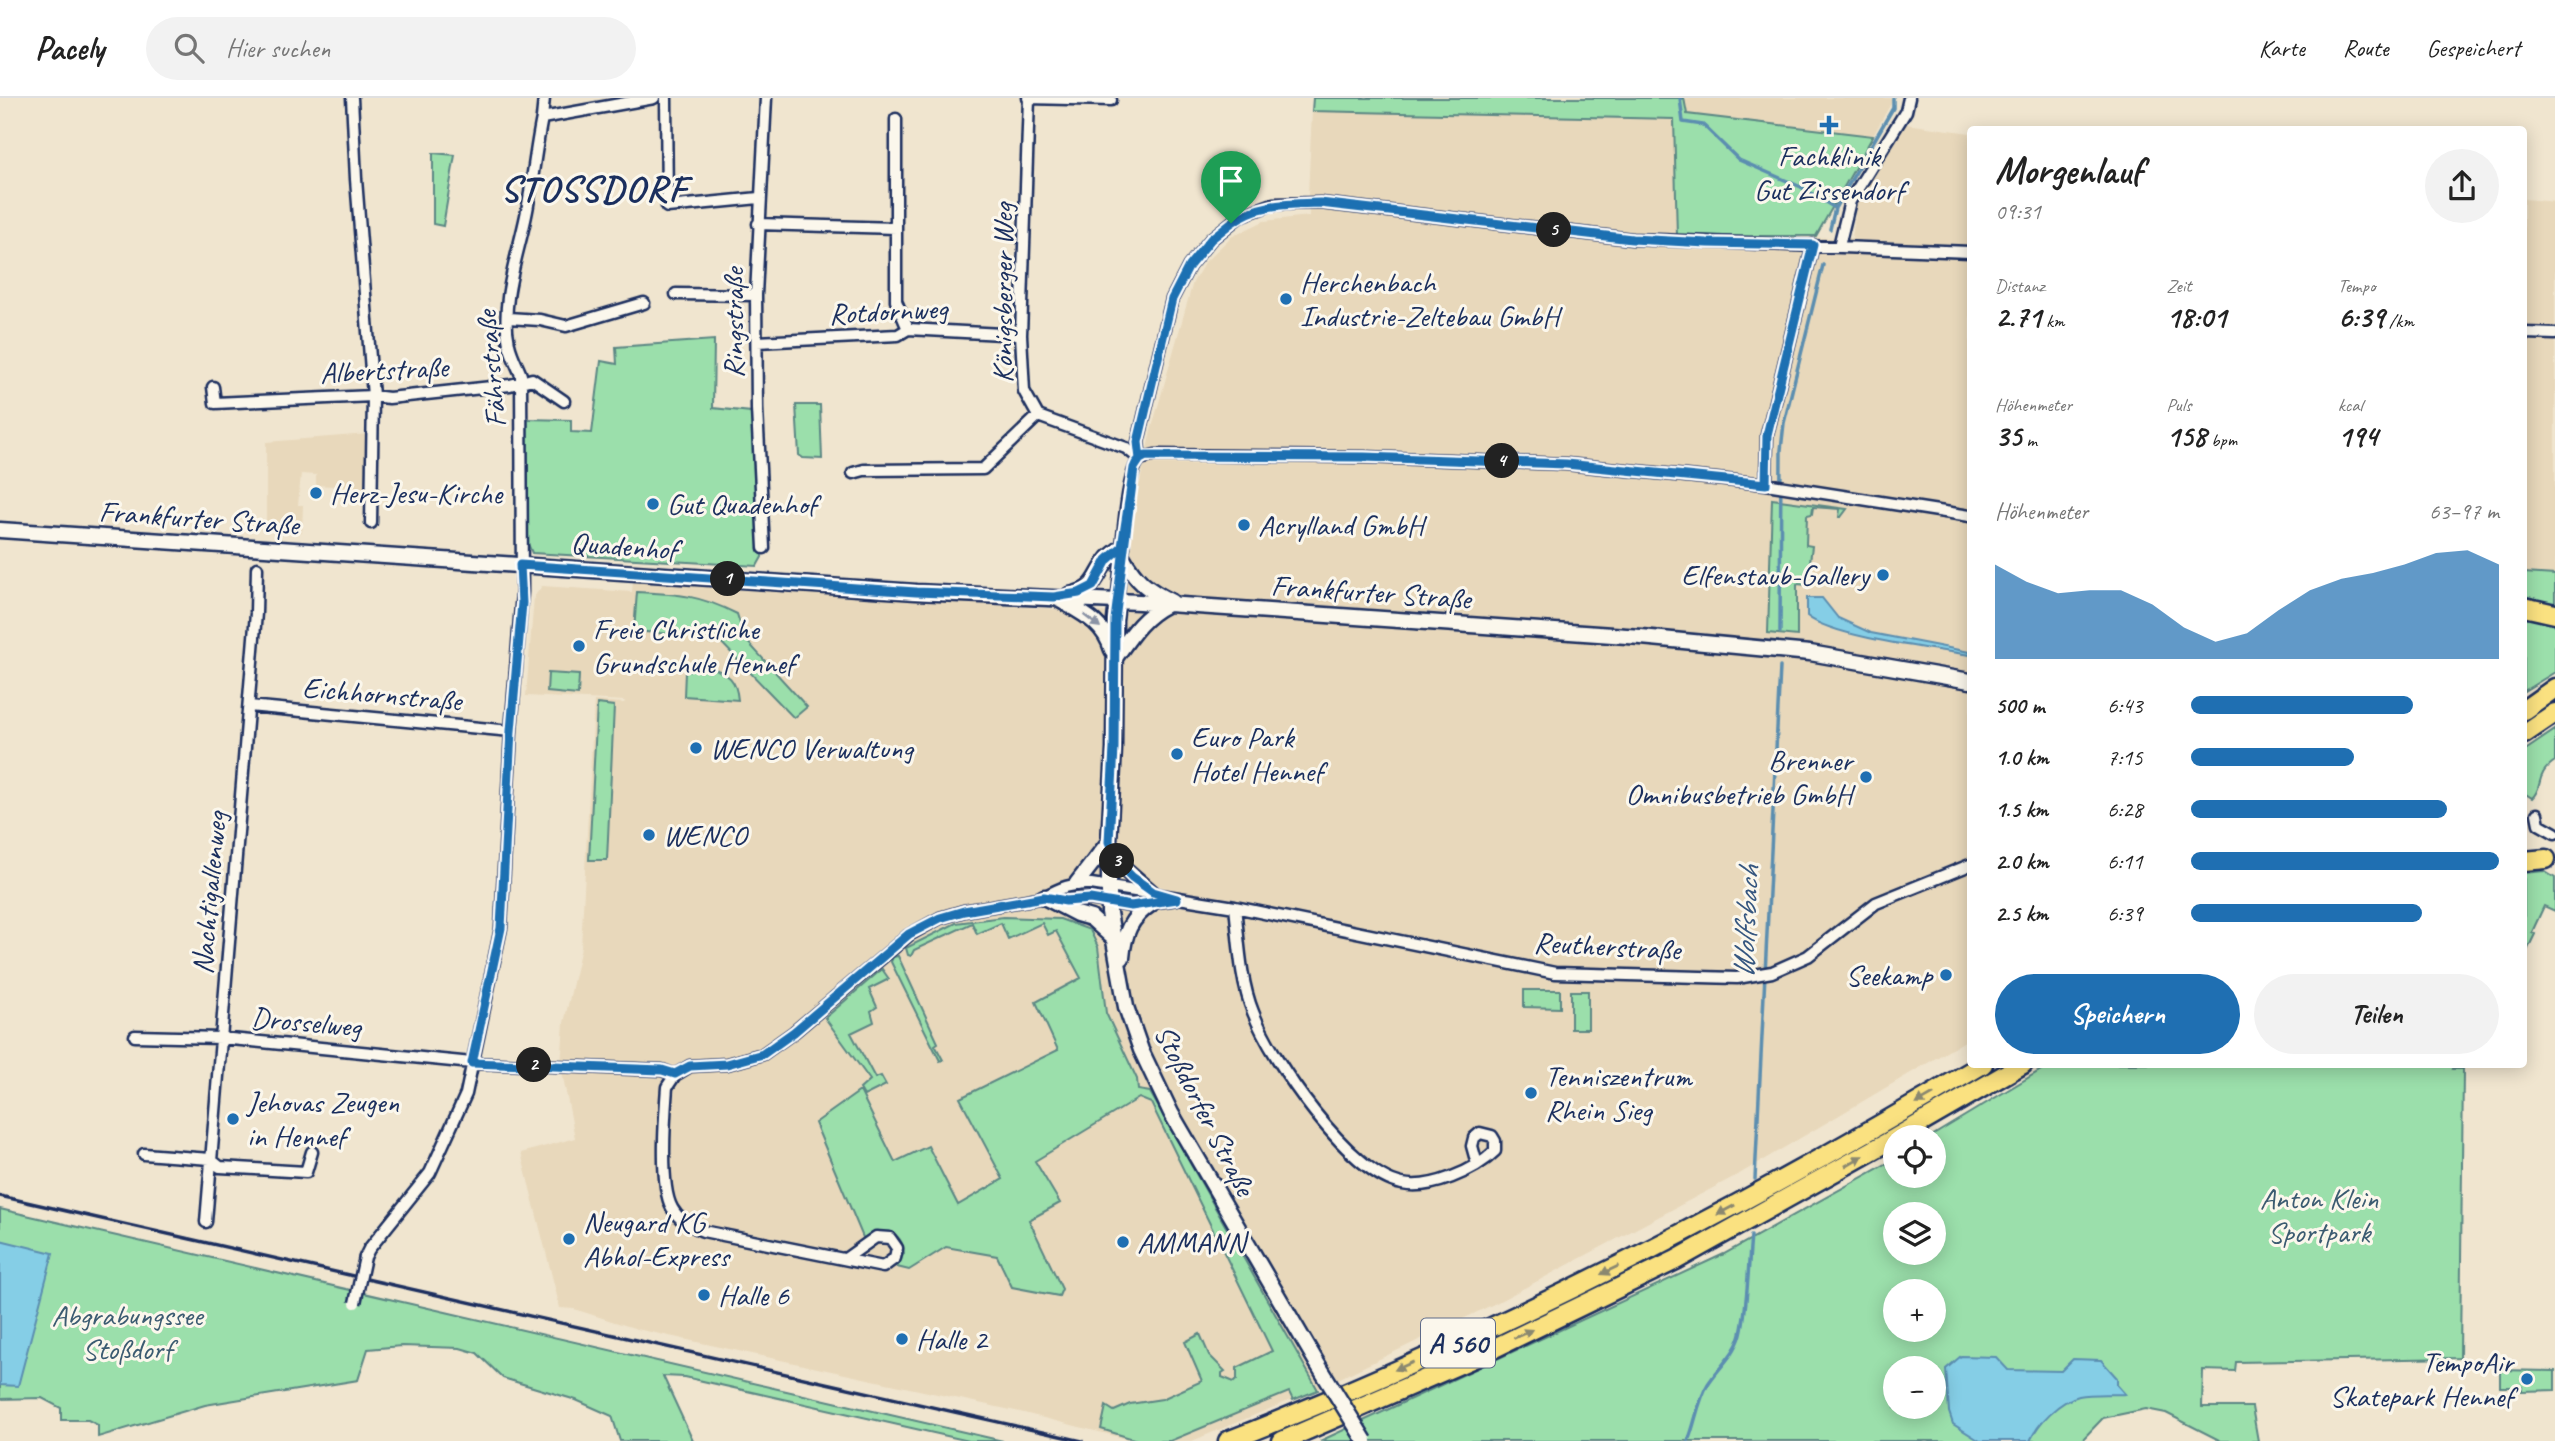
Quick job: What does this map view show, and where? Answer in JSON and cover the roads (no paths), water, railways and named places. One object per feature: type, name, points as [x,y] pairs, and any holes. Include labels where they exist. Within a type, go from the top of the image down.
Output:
[{"type":"highway","points":[[2527,608],[2555,614]]},
{"type":"highway","points":[[2527,708],[2555,688]]},
{"type":"highway","points":[[2527,732],[2555,713]]},
{"type":"highway","points":[[2527,862],[2550,862]]},
{"type":"highway","name":"A 560","points":[[1228,1441],[1453,1345],[1671,1241],[1976,1068]]},
{"type":"highway","name":"A 560","points":[[1917,1125],[2016,1068]]},
{"type":"highway","name":"A 560","points":[[1282,1441],[1476,1357],[1676,1260],[1883,1145]]},
{"type":"main road","name":"Frankfurter Straße","points":[[0,530],[520,565]]},
{"type":"main road","points":[[1054,597],[1079,593],[1093,586],[1107,560],[1122,551],[1133,576],[1143,586],[1174,605]]},
{"type":"main road","name":"Quadenhof","points":[[520,565],[766,582]]},
{"type":"main road","name":"Frankfurter Straße","points":[[766,582],[950,594],[1054,597],[1489,626],[1800,652],[1967,680]]},
{"type":"main road","points":[[1054,597],[1093,619],[1108,637],[1115,658]]},
{"type":"main road","name":"Stoßdorfer Straße","points":[[1117,602],[1109,894],[1112,937],[1132,1024],[1155,1082],[1365,1441]]},
{"type":"main road","points":[[1115,658],[1139,624],[1155,611],[1174,605]]},
{"type":"main road","points":[[1077,883],[1109,842],[1119,864],[1152,898],[1138,912],[1123,938],[1120,981]]},
{"type":"main road","points":[[2527,852],[2550,862]]},
{"type":"main road","points":[[1044,897],[1091,918],[1112,937]]},
{"type":"street","points":[[352,98],[373,396],[371,523]]},
{"type":"street","name":"Fährstraße","points":[[355,1303],[369,1249],[429,1173],[466,1094],[501,928],[511,731],[522,603],[521,374],[509,344],[508,318],[511,270],[528,206],[544,98]]},
{"type":"street","points":[[542,118],[654,98]]},
{"type":"street","points":[[666,98],[667,207],[759,198]]},
{"type":"street","name":"Ringstraße","points":[[764,548],[756,295],[765,98]]},
{"type":"street","points":[[1029,98],[1111,100]]},
{"type":"street","name":"Königsberger Weg","points":[[1029,98],[1021,335],[1024,391],[1038,416],[1126,449],[1140,459]]},
{"type":"street","points":[[1839,246],[1850,201],[1906,111],[1909,98]]},
{"type":"street","points":[[897,118],[897,301],[908,329]]},
{"type":"street","points":[[1117,602],[1134,468],[1140,459],[1138,442],[1172,299],[1189,266],[1211,239],[1240,216],[1273,204],[1320,203],[1632,239],[1967,252]]},
{"type":"street","points":[[758,224],[897,228]]},
{"type":"street","points":[[1771,485],[1767,435],[1813,245]]},
{"type":"street","points":[[676,295],[756,295]]},
{"type":"street","points":[[508,318],[540,320],[566,326],[644,303]]},
{"type":"street","name":"Rotdornweg","points":[[757,342],[898,335],[908,329],[1021,335]]},
{"type":"street","points":[[2527,333],[2555,334]]},
{"type":"street","points":[[521,381],[537,381],[564,401]]},
{"type":"street","name":"Albertstraße","points":[[212,387],[215,403],[373,396],[389,398],[510,385],[521,381]]},
{"type":"street","points":[[853,474],[864,470],[983,469],[1038,416]]},
{"type":"street","points":[[1140,459],[1155,455],[1319,456],[1557,463],[1771,485],[1967,516]]},
{"type":"street","name":"Nachtigallenweg","points":[[206,1222],[249,706],[257,568]]},
{"type":"street","name":"Eichhornstraße","points":[[249,706],[511,731]]},
{"type":"street","points":[[2536,814],[2539,824],[2555,833]]},
{"type":"street","name":"Reutherstraße","points":[[1109,894],[1235,907],[1555,973],[1737,978],[1772,972],[1808,956],[1876,903],[1967,866]]},
{"type":"street","points":[[1044,897],[1061,887],[1077,883]]},
{"type":"street","name":"Reutherstraße","points":[[1077,883],[1109,894],[1131,906],[1152,898]]},
{"type":"street","points":[[845,1258],[876,1237],[890,1238],[897,1248],[895,1258],[883,1267],[703,1231],[682,1221],[669,1202],[666,1177],[667,1087],[675,1074],[690,1066],[727,1064],[763,1054],[794,1032],[909,934],[940,918],[964,911],[1044,897],[1066,901],[1109,894]]},
{"type":"street","points":[[1235,907],[1244,978],[1252,1011],[1296,1091],[1351,1152],[1369,1169],[1400,1184],[1442,1181],[1477,1164]]},
{"type":"street","name":"Drosselweg","points":[[135,1036],[221,1038],[472,1063],[662,1070],[675,1074]]},
{"type":"street","points":[[144,1154],[210,1159],[220,1167],[306,1172],[312,1152]]},
{"type":"water","points":[[1807,598],[1822,598],[1838,618],[1871,633],[1967,651],[1967,655],[1860,636],[1838,630],[1807,616]]},
{"type":"water","name":"Abgrabungssee Stoßdorf","points":[[0,1240],[53,1253],[18,1386],[0,1385]]},
{"type":"water","points":[[1961,1356],[1996,1357],[2008,1370],[2061,1371],[2073,1359],[2101,1360],[2117,1378],[2117,1385],[2125,1394],[2079,1396],[2071,1399],[2050,1414],[2030,1441],[1980,1441],[1953,1424],[1949,1412],[1946,1369]]},
{"type":"waterway","name":"Wolfsbach","points":[[1680,98],[1683,122],[1703,125],[1739,160],[1801,187],[1835,208],[1830,229]]},
{"type":"waterway","points":[[1835,208],[1893,108],[1893,98]]},
{"type":"waterway","name":"Wolfsbach","points":[[1780,632],[1781,450],[1784,423],[1823,265]]},
{"type":"waterway","name":"Wolfsbach","points":[[1755,1179],[1780,667]]},
{"type":"waterway","name":"Wolfsbach","points":[[1688,1441],[1705,1390],[1733,1352],[1740,1337],[1746,1306],[1751,1236]]},
{"type":"railway","points":[[0,1196],[1082,1441]]},
{"type":"place","name":"Fachklinik Gut Zissendorf","points":[[1829,125]]},
{"type":"place","name":"Herchenbach Industrie-Zeltebau GmbH","points":[[1286,299]]},
{"type":"place","name":"Herz-Jesu-Kirche","points":[[316,493]]},
{"type":"place","name":"Gut Quadenhof","points":[[653,504]]},
{"type":"place","name":"Acrylland GmbH","points":[[1244,525]]},
{"type":"place","name":"Elfenstaub-Gallery","points":[[1883,575]]},
{"type":"place","name":"Freie Christliche Grundschule Hennef","points":[[579,646]]},
{"type":"place","name":"WENCO Verwaltung","points":[[696,748]]},
{"type":"place","name":"Euro Park Hotel Hennef","points":[[1177,754]]},
{"type":"place","name":"Brenner Omnibusbetrieb GmbH","points":[[1866,777]]},
{"type":"place","name":"WENCO","points":[[649,835]]},
{"type":"place","name":"Seekamp","points":[[1946,975]]},
{"type":"place","name":"Tenniszentrum Rhein Sieg","points":[[1531,1093]]},
{"type":"place","name":"Jehovas Zeugen in Hennef","points":[[233,1119]]},
{"type":"place","name":"Neugard KG Abhol-Express","points":[[569,1239]]},
{"type":"place","name":"AMMANN","points":[[1123,1242]]},
{"type":"place","name":"Halle 6","points":[[704,1295]]},
{"type":"place","name":"Halle 2","points":[[902,1339]]},
{"type":"place","name":"TempoAir Skatepark Hennef","points":[[2527,1379]]},
{"type":"district","name":"STOSSDORF","points":[[594,188]]},
{"type":"park label","name":"Anton Klein Sportpark","points":[[2319,1215]]}]
